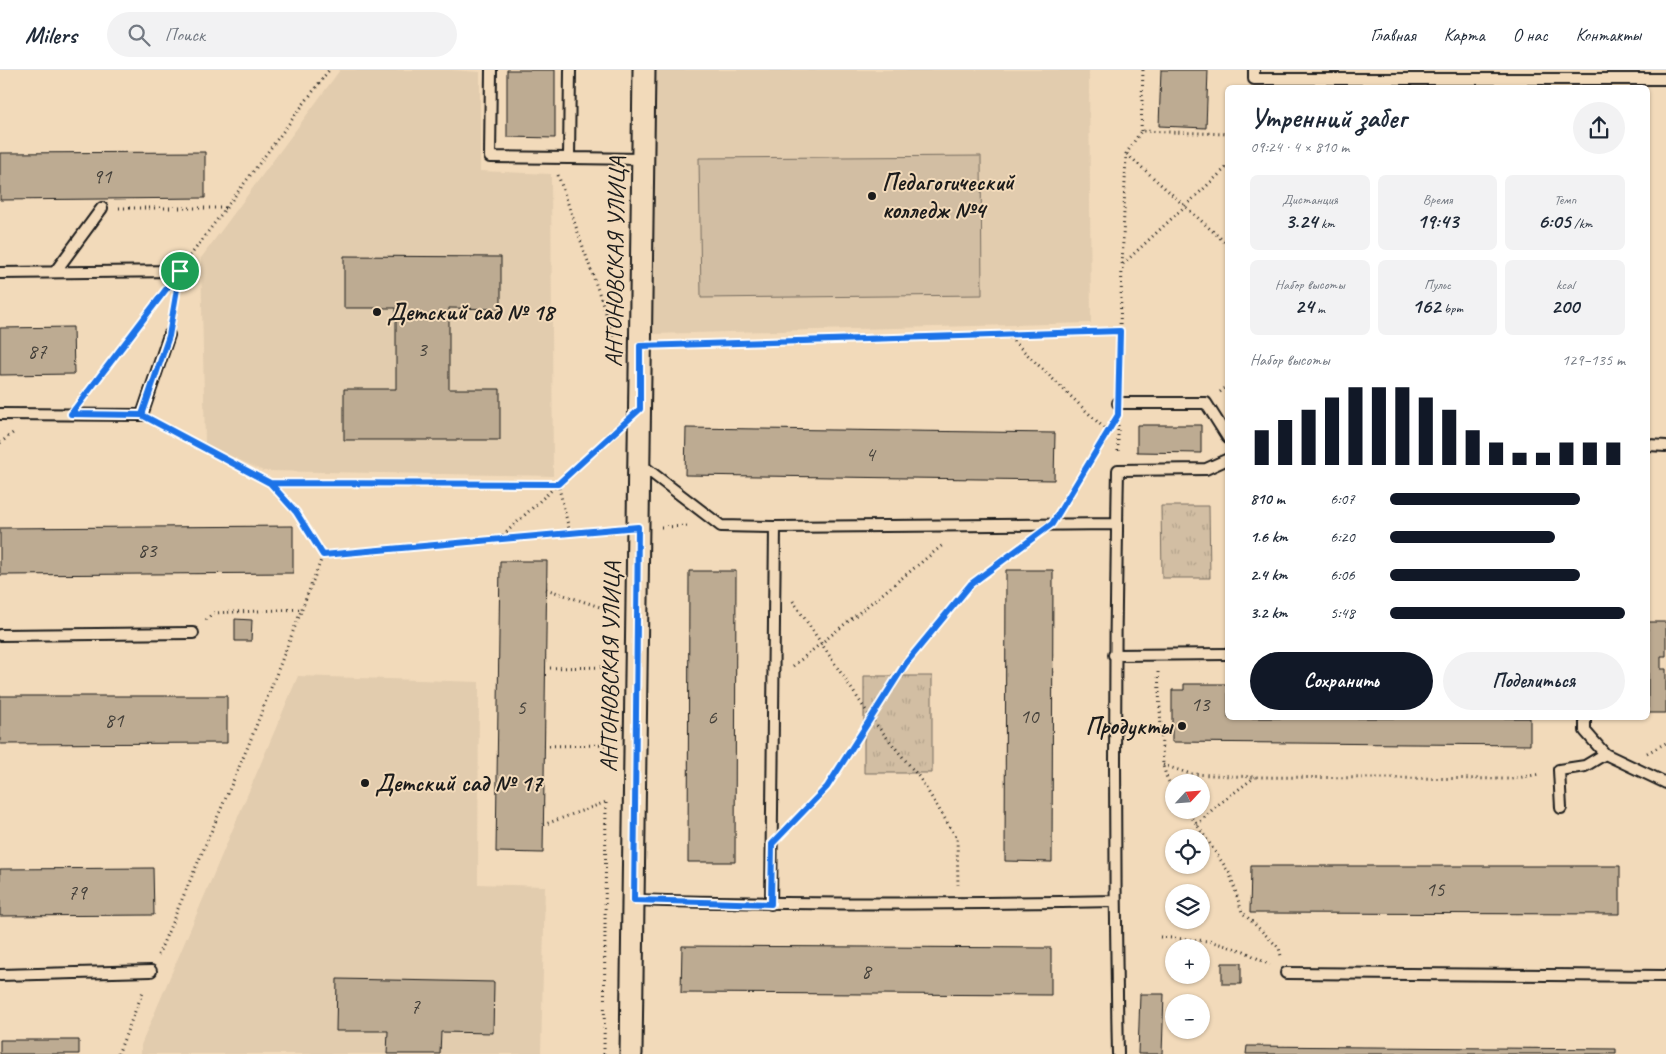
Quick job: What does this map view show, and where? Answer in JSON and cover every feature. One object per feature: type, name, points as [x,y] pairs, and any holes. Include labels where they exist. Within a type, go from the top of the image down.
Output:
[{"type":"street","name":"АНТОНОВСКАЯ УЛИЦА","points":[[631,1054],[644,70]]},
{"type":"lane","points":[[491,70],[490,157],[643,159]]},
{"type":"lane","points":[[570,70],[570,158]]},
{"type":"lane","points":[[1254,70],[1254,79],[1633,74],[1666,78]]},
{"type":"lane","points":[[55,272],[102,208]]},
{"type":"lane","points":[[0,273],[180,271]]},
{"type":"lane","points":[[0,414],[142,415],[169,336]]},
{"type":"lane","points":[[1118,403],[1206,403],[1225,433]]},
{"type":"lane","points":[[1650,445],[1666,446]]},
{"type":"lane","points":[[1118,1054],[1114,655],[1118,470],[1206,469],[1225,460]]},
{"type":"lane","points":[[639,463],[721,526],[1117,524]]},
{"type":"lane","points":[[771,904],[775,527]]},
{"type":"lane","points":[[0,635],[193,633]]},
{"type":"lane","points":[[1114,655],[1225,654]]},
{"type":"lane","points":[[1585,720],[1585,731],[1605,754],[1666,783]]},
{"type":"lane","points":[[1561,808],[1559,770],[1585,766],[1605,754]]},
{"type":"lane","points":[[634,900],[771,904],[1115,900]]},
{"type":"lane","points":[[0,976],[151,971]]},
{"type":"lane","points":[[1286,973],[1666,976]]},
{"type":"path","points":[[71,414],[180,271],[328,70]]},
{"type":"path","points":[[1118,403],[1126,154],[1141,131],[1144,70]]},
{"type":"path","points":[[1141,131],[1225,134]]},
{"type":"path","points":[[1126,154],[1225,242]]},
{"type":"path","points":[[552,158],[615,340]]},
{"type":"path","points":[[1122,265],[1225,169]]},
{"type":"path","points":[[102,208],[226,208]]},
{"type":"path","points":[[169,336],[180,271]]},
{"type":"path","points":[[640,346],[1120,331]]},
{"type":"path","points":[[1006,334],[1108,432]]},
{"type":"path","points":[[498,540],[640,409]]},
{"type":"path","points":[[142,415],[270,483],[296,512],[323,555]]},
{"type":"path","points":[[772,844],[827,787],[906,663],[971,584],[1052,524],[1118,415],[1118,470]]},
{"type":"path","points":[[270,483],[558,484]]},
{"type":"path","points":[[558,484],[570,533]]},
{"type":"path","points":[[773,681],[968,525]]},
{"type":"path","points":[[323,555],[638,527],[721,526]]},
{"type":"path","points":[[118,1054],[151,971],[250,744],[323,555]]},
{"type":"path","points":[[775,573],[871,718],[919,777],[957,838],[959,903]]},
{"type":"path","points":[[546,589],[637,619]]},
{"type":"path","points":[[193,633],[213,613],[302,609]]},
{"type":"path","points":[[1157,654],[1165,774]]},
{"type":"path","points":[[545,668],[636,667]]},
{"type":"path","points":[[544,746],[635,745]]},
{"type":"path","points":[[1163,765],[1191,774],[1256,777],[1511,779],[1559,770]]},
{"type":"path","points":[[1196,825],[1215,807],[1256,777]]},
{"type":"path","points":[[544,825],[635,791]]},
{"type":"path","points":[[604,1054],[606,802]]},
{"type":"path","points":[[1192,819],[1230,874],[1242,912],[1278,948],[1286,973]]},
{"type":"path","points":[[1160,937],[1208,941],[1244,951],[1286,973]]},
{"type":"shaded area","name":"Детский сад № 18","points":[[340,70],[451,70],[480,72],[480,171],[551,174],[553,476],[263,471],[205,444],[201,258]]},
{"type":"shaded area","name":"Педагогический колледж №4","points":[[655,70],[1089,70],[1091,323],[652,334]]},
{"type":"shaded area","name":"Детский сад № 17","points":[[298,676],[479,682],[478,884],[545,886],[541,1054],[141,1054],[141,1045]]},
{"type":"green space","points":[[981,156],[982,295],[701,298],[699,158]]},
{"type":"green space","points":[[1161,506],[1209,506],[1210,578],[1162,578]]},
{"type":"green space","points":[[864,676],[932,676],[932,773],[864,773]]},
{"type":"building","points":[[507,70],[555,70],[555,138],[507,137]]},
{"type":"building","points":[[1161,70],[1208,70],[1206,128],[1159,126]]},
{"type":"building","points":[[205,152],[205,198],[0,200],[0,153]]},
{"type":"building","points":[[344,256],[501,257],[501,309],[449,308],[449,389],[500,389],[500,440],[344,440],[344,389],[396,389],[396,308],[344,308]]},
{"type":"building","points":[[73,327],[74,374],[0,375],[0,328]]},
{"type":"building","points":[[1137,425],[1201,425],[1201,453],[1137,452]]},
{"type":"building","points":[[686,428],[1055,433],[1054,480],[685,475]]},
{"type":"building","points":[[293,526],[293,573],[0,575],[0,528]]},
{"type":"building","points":[[500,561],[547,561],[543,853],[496,852]]},
{"type":"building","points":[[1006,570],[1053,570],[1052,862],[1005,861]]},
{"type":"building","points":[[689,571],[736,571],[735,862],[688,862]]},
{"type":"building","points":[[235,619],[252,620],[251,641],[235,641]]},
{"type":"building","points":[[1650,622],[1666,622],[1666,656],[1661,656],[1661,669],[1666,669],[1666,713],[1650,713]]},
{"type":"building","points":[[1184,684],[1225,684],[1225,720],[1530,720],[1530,745],[1172,742],[1172,690],[1184,690]]},
{"type":"building","points":[[0,696],[227,696],[227,743],[0,744]]},
{"type":"building","points":[[1251,866],[1620,866],[1620,914],[1250,913]]},
{"type":"building","points":[[153,868],[154,915],[0,916],[0,869]]},
{"type":"building","points":[[682,946],[1051,948],[1051,995],[681,993]]},
{"type":"building","points":[[1222,963],[1241,963],[1241,984],[1222,984]]},
{"type":"building","points":[[337,979],[494,982],[493,1033],[441,1032],[440,1054],[387,1054],[388,1031],[336,1031]]},
{"type":"building","points":[[1140,994],[1164,994],[1162,1054],[1138,1054]]},
{"type":"building","points":[[0,1040],[79,1040],[79,1054],[0,1054]]},
{"type":"building","points":[[1247,1046],[1616,1049],[1616,1054],[1246,1054]]},
{"type":"place","name":"Педагогический колледж №4","points":[[872,196]]},
{"type":"place","name":"Детский сад № 18","points":[[377,312]]},
{"type":"place","name":"Продукты","points":[[1182,726]]},
{"type":"place","name":"Детский сад № 17","points":[[365,783]]},
{"type":"route","points":[[180,271],[71,414],[142,415],[206,449],[270,483],[558,484],[640,409],[640,346],[1120,331],[1118,415],[1052,524],[971,584],[906,663],[827,787],[772,844],[771,904],[634,900],[638,527],[323,555],[296,512],[270,483],[142,415],[169,336],[180,271]]}]
